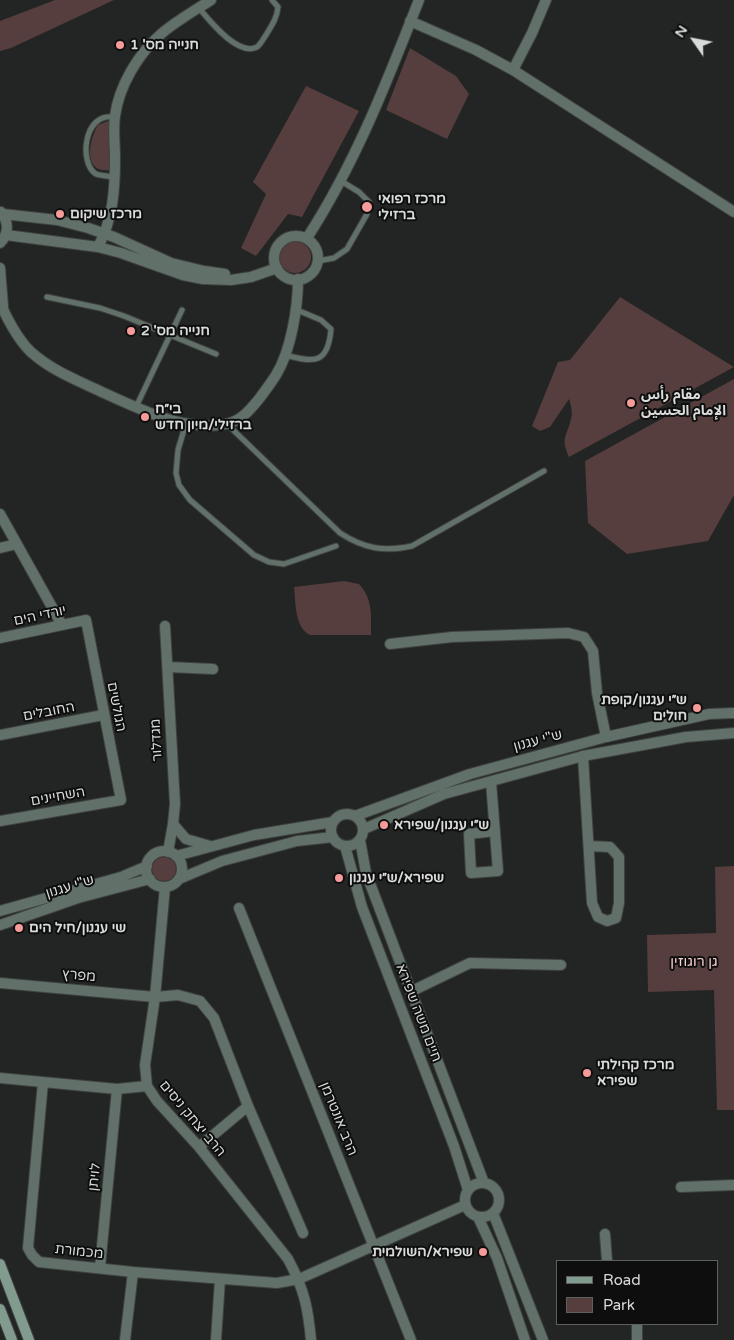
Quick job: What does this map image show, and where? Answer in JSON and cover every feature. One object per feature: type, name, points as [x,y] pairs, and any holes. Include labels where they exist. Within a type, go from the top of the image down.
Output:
[{"type":"main road","points":[[0,1264],[29,1340]]},
{"type":"main road","points":[[0,1309],[12,1340]]},
{"type":"street","points":[[98,247],[114,200],[115,117],[123,89],[138,60],[160,35],[211,0]]},
{"type":"street","points":[[307,238],[340,181],[390,76],[418,0]]},
{"type":"street","points":[[513,70],[546,0]]},
{"type":"street","points":[[410,21],[476,50],[513,70],[734,212]]},
{"type":"street","points":[[251,277],[204,271],[178,265],[104,234],[57,220],[2,213],[7,228],[3,239],[46,239],[98,247],[183,275],[203,279],[231,280],[251,277],[277,268]]},
{"type":"street","points":[[293,236],[307,238],[316,248],[318,261],[309,276],[298,279],[283,276],[277,268],[274,254],[281,242],[293,236]]},
{"type":"street","points":[[0,268],[4,312]]},
{"type":"street","points":[[0,301],[4,312],[29,351],[46,364],[74,379],[168,420],[209,426],[227,424],[242,418],[278,373],[297,310],[298,279]]},
{"type":"street","points":[[0,514],[62,625]]},
{"type":"street","points":[[0,548],[17,544]]},
{"type":"street","name":"יורדי הים","points":[[0,638],[86,620]]},
{"type":"street","name":"הגולשים","points":[[86,620],[121,800]]},
{"type":"street","name":"מגדלור","points":[[165,626],[175,804],[172,854]]},
{"type":"street","points":[[390,644],[471,637],[568,633],[584,636],[594,651],[598,693],[606,737]]},
{"type":"street","points":[[168,667],[214,668]]},
{"type":"street","name":"ש\"י עגנון","points":[[355,816],[470,774],[606,737],[709,714],[734,713]]},
{"type":"street","name":"החובלים","points":[[0,736],[103,715]]},
{"type":"street","name":"ש\"י עגנון","points":[[364,829],[444,794],[583,756],[686,737],[734,733]]},
{"type":"street","points":[[583,756],[592,903],[598,917],[607,921],[616,918],[619,903],[618,857],[610,847],[589,846]]},
{"type":"street","points":[[491,782],[495,831],[498,871],[471,873],[469,834],[495,831]]},
{"type":"street","name":"השחיינים","points":[[0,822],[121,800]]},
{"type":"street","points":[[345,814],[355,816],[364,829],[360,840],[351,846],[345,846],[333,837],[331,832],[333,822],[336,818],[345,814]]},
{"type":"street","points":[[333,822],[254,835],[214,847],[172,854],[157,853],[147,866],[150,879],[154,884],[165,887],[222,861],[297,841],[333,837]]},
{"type":"street","points":[[173,824],[186,839],[214,847]]},
{"type":"street","name":"חיים משה שפירא","points":[[360,840],[366,874],[484,1182]]},
{"type":"street","name":"חיים משה שפירא","points":[[345,846],[362,907],[454,1146],[468,1190]]},
{"type":"street","points":[[172,854],[182,864],[182,874],[179,879]]},
{"type":"street","name":"ש\"י עגנון","points":[[0,911],[120,877],[147,866]]},
{"type":"street","name":"ש\"י עגנון","points":[[0,925],[78,898],[150,879]]},
{"type":"street","name":"הרב יצחק ניסים","points":[[165,887],[155,997],[145,1066],[147,1086],[157,1101],[198,1147],[288,1259],[298,1278],[308,1308],[311,1340]]},
{"type":"street","name":"הרב אונטרמן","points":[[239,908],[411,1340]]},
{"type":"street","points":[[412,991],[470,963],[561,965]]},
{"type":"street","name":"מפרץ","points":[[0,983],[155,997]]},
{"type":"street","points":[[155,997],[178,995],[200,1001],[214,1018],[248,1106],[303,1233]]},
{"type":"street","points":[[0,1078],[117,1089],[147,1086]]},
{"type":"street","name":"מכמורת","points":[[42,1082],[28,1248],[39,1262],[133,1272],[277,1283],[298,1278],[465,1205]]},
{"type":"street","name":"לויתן","points":[[100,1267],[117,1089]]},
{"type":"street","points":[[198,1147],[248,1106]]},
{"type":"street","points":[[484,1182],[490,1184],[498,1192],[499,1204],[493,1213],[478,1217],[470,1213],[464,1200],[468,1190],[475,1184],[484,1182]]},
{"type":"street","points":[[681,1187],[734,1186]]},
{"type":"street","points":[[493,1213],[542,1340]]},
{"type":"street","points":[[478,1217],[497,1258],[525,1340]]},
{"type":"street","points":[[605,1234],[606,1260]]},
{"type":"street","points":[[125,1340],[133,1272]]},
{"type":"street","points":[[216,1340],[220,1279]]},
{"type":"street","points":[[637,1325],[638,1340]]},
{"type":"lane","points":[[199,8],[218,30],[246,49],[255,48],[261,43],[277,17],[278,7],[272,0]]},
{"type":"lane","points":[[115,117],[100,118],[94,123],[87,140],[86,151],[87,162],[91,170],[98,175],[115,177]]},
{"type":"lane","points":[[318,261],[334,258],[347,249],[367,214],[368,202],[359,192],[340,181]]},
{"type":"lane","points":[[47,297],[108,311],[216,354]]},
{"type":"lane","points":[[136,407],[182,310]]},
{"type":"lane","points":[[284,355],[302,360],[314,360],[323,356],[329,345],[331,329],[321,320],[297,310]]},
{"type":"lane","points":[[186,423],[178,450],[176,473],[179,485],[190,500],[254,555],[268,562],[284,564],[336,546]]},
{"type":"lane","points":[[227,424],[340,533],[354,541],[378,549],[394,550],[412,546],[544,471]]},
{"type":"green space","points":[[55,0],[114,0],[11,48],[0,51],[0,21]]},
{"type":"green space","points":[[410,48],[456,76],[469,94],[447,139],[386,110]]},
{"type":"green space","points":[[306,86],[359,111],[302,217],[288,214],[256,256],[241,248],[266,194],[253,182]]},
{"type":"green space","points":[[112,121],[110,170],[101,170],[95,167],[92,161],[90,147],[98,125]]},
{"type":"green space","points":[[295,241],[301,242],[306,246],[310,251],[310,263],[306,268],[301,272],[295,273],[289,272],[284,268],[280,263],[279,257],[280,251],[284,246],[289,242]]},
{"type":"green space","points":[[620,297],[734,367],[569,457],[565,445],[565,437],[572,416],[569,399],[550,427],[540,431],[532,426],[558,362],[570,360]]},
{"type":"green space","points":[[734,379],[734,495],[708,541],[627,554],[588,523],[585,461]]},
{"type":"green space","points":[[344,581],[359,584],[367,595],[370,608],[371,635],[310,635],[298,620],[294,587]]},
{"type":"green space","points":[[164,857],[169,858],[175,864],[175,874],[169,880],[164,881],[159,880],[153,874],[152,869],[153,864],[159,858]]},
{"type":"green space","name":"גן רוגוזין","points":[[734,866],[734,1110],[717,1110],[714,990],[648,992],[647,935],[716,933],[715,867]]},
{"type":"place","name":"חנייה מס' 1","points":[[120,45]]},
{"type":"place","name":"מרכז רפואי ברזילי","points":[[367,207]]},
{"type":"place","name":"מרכז שיקום","points":[[60,214]]},
{"type":"place","name":"חנייה מס' 2","points":[[131,331]]},
{"type":"place","name":"مقام رأس الإمام الحسين","points":[[631,403]]},
{"type":"place","name":"בי״ח ברזילי/מיון חדש","points":[[145,417]]},
{"type":"place","name":"ש״י עגנון/קופת חולים","points":[[697,708]]},
{"type":"place","name":"ש״י עגנון/שפירא","points":[[384,825]]},
{"type":"place","name":"שפירא/ש״י עגנון","points":[[339,878]]},
{"type":"place","name":"שי עגנון/חיל הים","points":[[19,928]]},
{"type":"place","name":"מרכז קהילתי שפירא","points":[[587,1073]]},
{"type":"place","name":"שפירא/השולמית","points":[[483,1252]]}]
